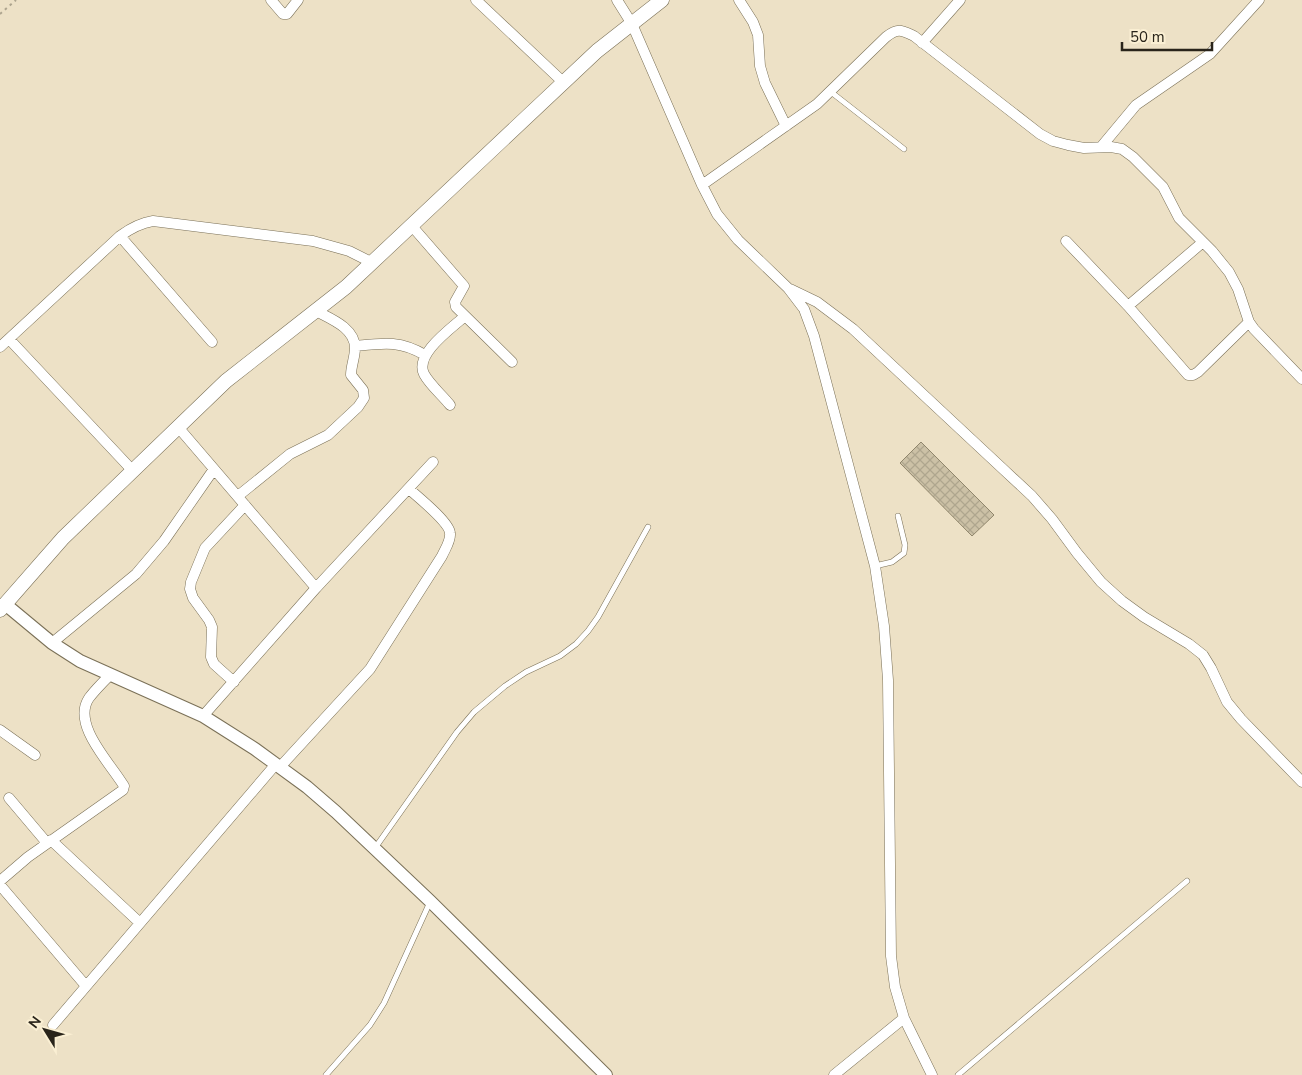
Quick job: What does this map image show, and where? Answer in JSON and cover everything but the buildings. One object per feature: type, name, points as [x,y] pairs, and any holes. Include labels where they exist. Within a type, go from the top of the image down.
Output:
[{"type":"main road","points":[[3,607],[63,538],[226,381],[346,287],[597,51],[662,0]]},
{"type":"street","points":[[271,0],[283,14],[287,14],[298,0]]},
{"type":"street","points":[[476,0],[564,82]]},
{"type":"street","points":[[617,0],[632,24],[717,214],[738,240],[788,288],[804,309],[814,336],[875,566],[884,626],[888,680],[891,956],[895,987],[904,1018],[932,1075]]},
{"type":"street","points":[[739,0],[753,22],[758,36],[760,66],[786,126]]},
{"type":"street","points":[[922,43],[960,0]]},
{"type":"street","points":[[1101,147],[1136,105],[1210,54],[1259,0]]},
{"type":"street","points":[[702,184],[786,126],[831,92],[886,36],[894,31],[902,30],[922,43],[1040,134],[1068,145],[1084,148],[1122,149],[1133,157],[1163,187],[1179,218],[1229,272],[1244,305],[1249,322],[1263,340],[1302,379]]},
{"type":"street","points":[[0,347],[120,236],[142,223],[153,221],[313,241],[349,251],[372,262]]},
{"type":"street","points":[[411,225],[464,286],[455,302],[456,307],[512,362]]},
{"type":"street","points":[[120,236],[212,342]]},
{"type":"street","points":[[1066,241],[1128,306],[1188,375],[1193,376],[1249,322]]},
{"type":"street","points":[[1128,306],[1203,242]]},
{"type":"street","points":[[788,288],[817,302],[853,329],[881,354],[1032,496],[1077,553],[1102,582],[1122,601],[1203,655],[1212,668],[1227,702],[1302,782]]},
{"type":"street","points":[[234,682],[214,664],[211,657],[212,628],[209,620],[193,598],[190,589],[205,548],[241,501],[290,454],[328,435],[358,407],[364,398],[363,390],[351,375],[355,346],[352,336],[345,328],[316,311]]},
{"type":"street","points":[[450,405],[424,374],[422,365],[431,347],[465,316]]},
{"type":"street","points":[[9,339],[133,471]]},
{"type":"street","points":[[355,346],[394,343],[414,348],[425,356]]},
{"type":"street","points":[[178,427],[316,588]]},
{"type":"street","points":[[203,716],[316,588],[433,462]]},
{"type":"street","points":[[52,643],[136,574],[164,541],[214,469]]},
{"type":"street","points":[[53,1025],[278,765],[370,669],[442,556],[450,536],[450,530],[447,526],[409,488]]},
{"type":"street","points":[[3,607],[80,661],[203,716],[278,765],[307,787],[374,848],[606,1075]]},
{"type":"street","points":[[0,881],[28,857],[123,790],[124,786],[89,734],[85,722],[85,707],[89,698],[110,675]]},
{"type":"street","points":[[0,730],[35,755]]},
{"type":"street","points":[[9,798],[49,842],[140,923]]},
{"type":"street","points":[[0,885],[86,986]]},
{"type":"street","points":[[834,1075],[904,1018]]},
{"type":"lane","points":[[831,92],[904,150]]},
{"type":"lane","points":[[875,566],[892,562],[904,553],[905,545],[898,516]]},
{"type":"lane","points":[[374,848],[457,732],[474,712],[505,686],[526,672],[560,656],[576,644],[588,631],[598,617],[648,527]]},
{"type":"lane","points":[[958,1075],[1187,881]]},
{"type":"lane","points":[[326,1075],[370,1025],[384,1004],[430,902]]},
{"type":"path","points":[[0,14],[16,0]]}]
